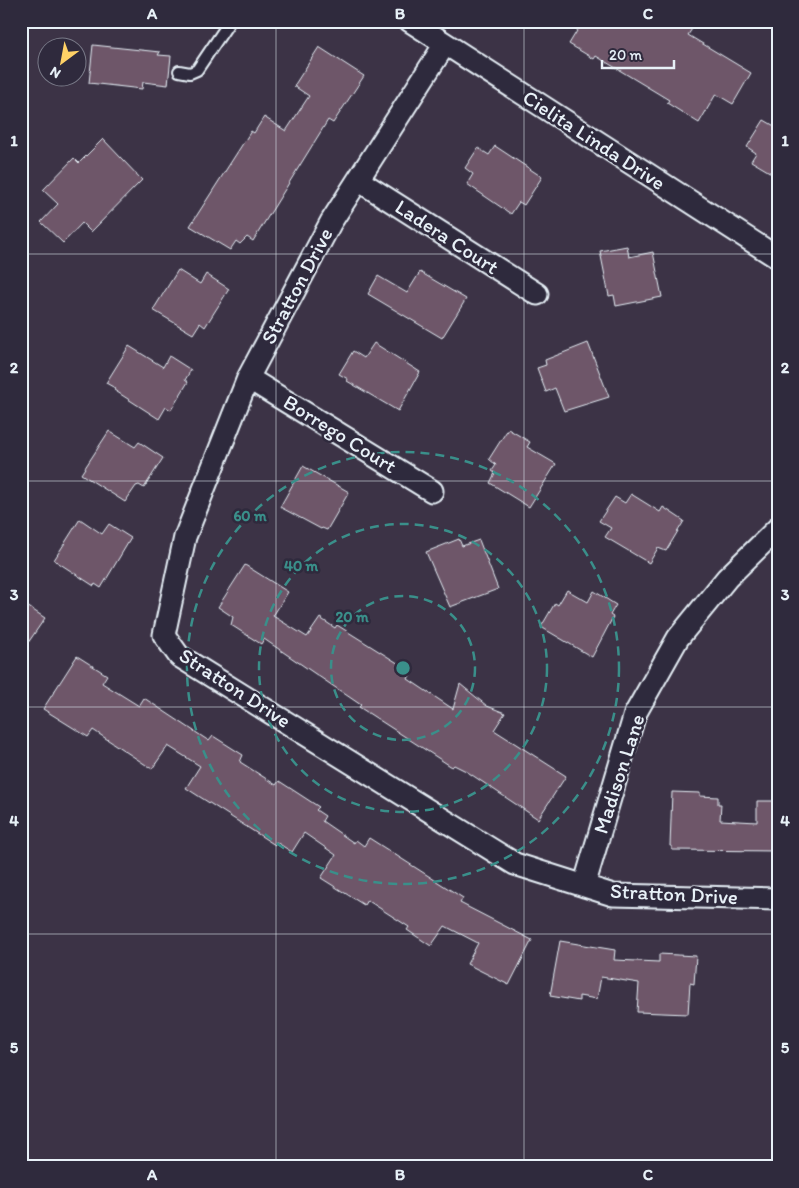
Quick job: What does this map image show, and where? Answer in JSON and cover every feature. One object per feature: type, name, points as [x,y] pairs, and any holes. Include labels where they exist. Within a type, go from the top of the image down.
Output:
[{"type":"street","name":"Cielita Linda Drive","points":[[410,21],[778,258]]},
{"type":"street","name":"Stratton Drive","points":[[445,44],[331,222],[248,378],[185,537],[164,635],[179,656],[515,864],[612,895],[778,899]]},
{"type":"street","name":"Ladera Court","points":[[358,180],[537,294]]},
{"type":"street","name":"Borrego Court","points":[[248,378],[432,491]]},
{"type":"street","name":"Madison Lane","points":[[584,886],[635,714],[678,638],[727,578],[778,528]]},
{"type":"lane","points":[[179,71],[190,73],[197,70],[230,21]]},
{"type":"building","points":[[583,21],[697,21],[688,35],[751,73],[733,104],[716,94],[699,123],[667,103],[669,100],[596,56],[594,59],[569,44]]},
{"type":"building","points":[[93,45],[160,52],[158,55],[171,56],[168,85],[143,82],[142,89],[89,83]]},
{"type":"building","points":[[319,47],[364,76],[333,123],[328,120],[253,241],[247,237],[240,244],[236,241],[230,250],[190,226],[251,131],[254,133],[264,117],[286,131],[309,96],[294,86]]},
{"type":"building","points":[[764,120],[778,128],[778,177],[751,161],[756,153],[747,147]]},
{"type":"building","points":[[103,139],[142,180],[91,232],[82,223],[63,243],[41,222],[58,204],[43,190],[74,158],[79,163]]},
{"type":"building","points":[[495,146],[542,177],[524,205],[519,202],[511,214],[467,184],[473,174],[465,168],[478,148],[489,155]]},
{"type":"building","points":[[627,246],[629,257],[653,252],[662,297],[616,306],[614,295],[609,296],[600,251]]},
{"type":"building","points":[[178,270],[200,284],[206,274],[229,289],[205,327],[200,323],[193,334],[153,310]]},
{"type":"building","points":[[420,272],[466,299],[442,338],[368,294],[378,276],[407,293]]},
{"type":"building","points":[[374,343],[420,372],[398,411],[347,381],[348,379],[339,374],[353,351],[364,358]]},
{"type":"building","points":[[588,343],[609,397],[564,411],[555,388],[546,392],[537,368],[546,365],[545,360]]},
{"type":"building","points":[[129,346],[163,367],[169,356],[191,370],[185,380],[188,382],[171,410],[166,407],[159,419],[106,383]]},
{"type":"building","points":[[508,429],[530,442],[527,447],[556,464],[529,507],[490,483],[495,473],[492,471],[496,465],[489,459]]},
{"type":"building","points":[[109,431],[135,447],[139,442],[163,458],[144,488],[139,485],[136,486],[125,502],[81,474]]},
{"type":"building","points":[[303,466],[349,492],[327,530],[321,529],[280,507]]},
{"type":"building","points":[[631,494],[660,512],[663,507],[684,521],[666,551],[658,548],[649,563],[605,537],[611,528],[599,521],[615,497],[625,503]]},
{"type":"building","points":[[80,519],[102,534],[109,524],[131,538],[101,588],[95,584],[94,586],[54,560]]},
{"type":"building","points":[[459,539],[462,546],[479,540],[498,589],[450,607],[426,552]]},
{"type":"building","points":[[245,565],[288,592],[273,616],[307,637],[320,618],[335,628],[337,625],[396,662],[411,673],[408,679],[453,709],[460,684],[487,706],[505,713],[494,730],[566,776],[538,819],[466,771],[454,765],[452,767],[359,707],[361,705],[264,639],[261,644],[231,625],[233,617],[218,607]]},
{"type":"building","points":[[567,590],[588,602],[594,591],[616,605],[610,615],[613,617],[592,657],[541,627],[555,603],[558,605]]},
{"type":"building","points":[[21,602],[45,618],[21,653]]},
{"type":"building","points":[[77,656],[107,675],[102,683],[139,706],[144,698],[209,741],[213,736],[243,755],[240,762],[276,785],[279,781],[319,807],[316,810],[325,816],[322,821],[354,843],[356,840],[364,846],[369,838],[463,898],[460,903],[532,940],[509,985],[467,964],[478,943],[445,926],[431,946],[407,930],[409,927],[367,900],[364,905],[321,878],[336,855],[304,833],[292,852],[276,842],[275,845],[186,788],[200,766],[168,746],[152,769],[93,730],[88,737],[43,709]]},
{"type":"building","points":[[672,792],[700,793],[700,796],[718,797],[718,804],[721,804],[720,820],[757,822],[757,801],[778,801],[778,851],[672,850],[672,846],[670,846]]},
{"type":"building","points":[[560,941],[615,950],[614,960],[659,962],[659,954],[696,956],[694,984],[690,983],[688,1014],[637,1012],[639,983],[601,977],[597,999],[579,996],[579,1001],[550,996]]}]
